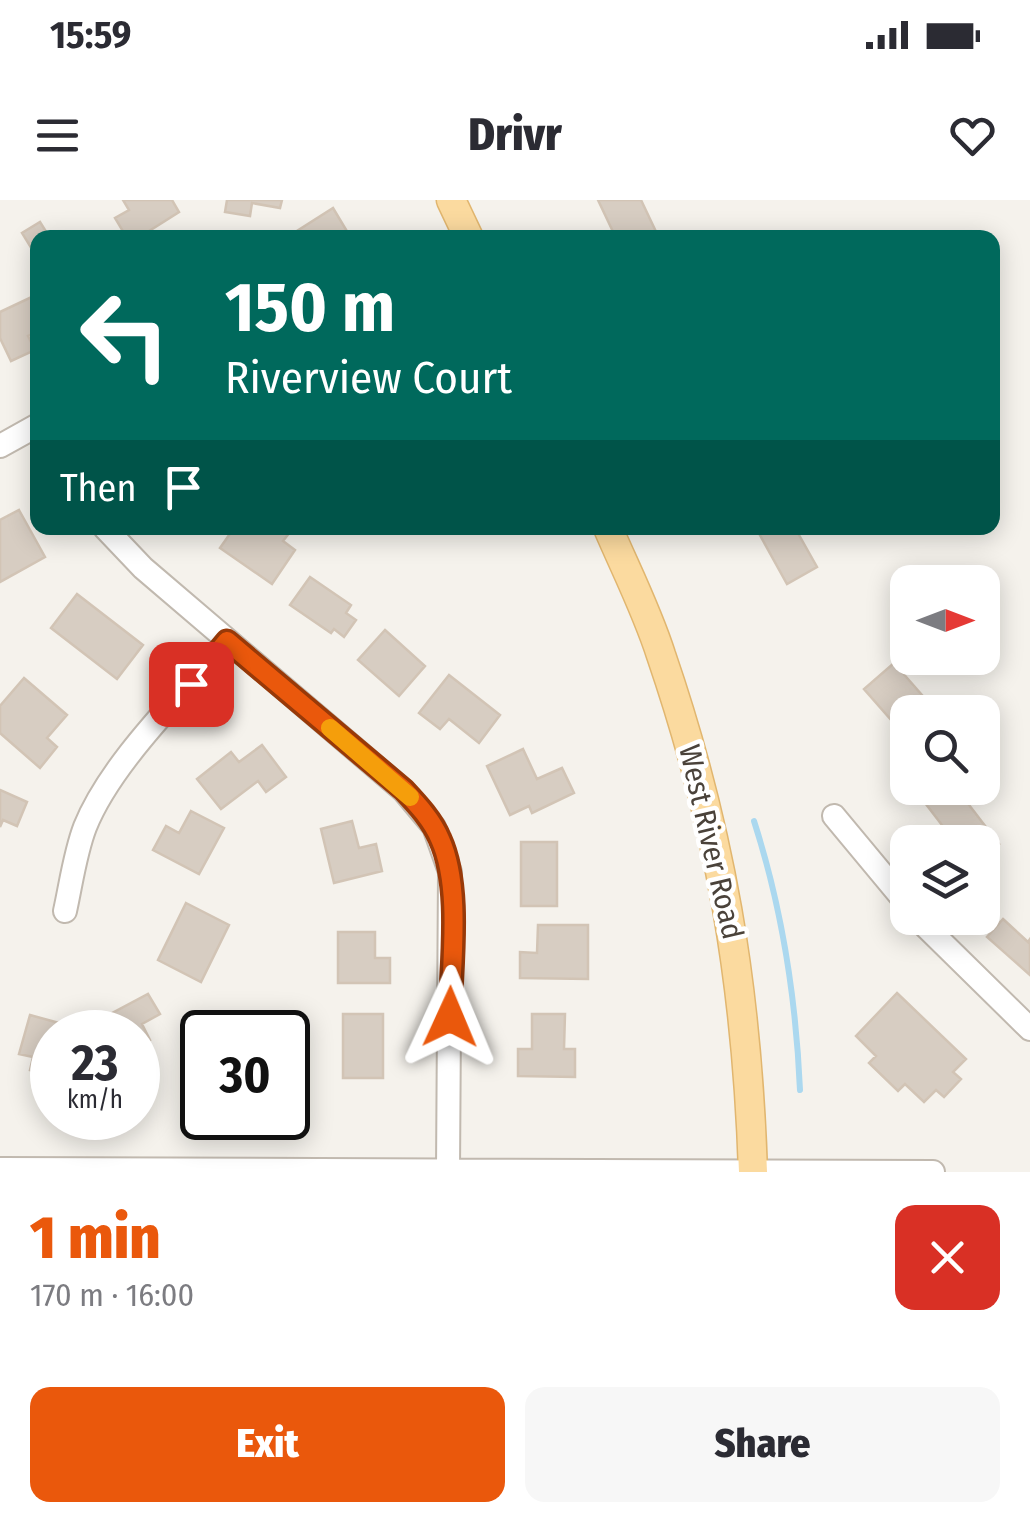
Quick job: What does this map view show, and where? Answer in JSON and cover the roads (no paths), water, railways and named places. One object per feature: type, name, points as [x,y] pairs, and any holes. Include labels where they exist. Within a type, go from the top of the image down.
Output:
[{"type":"main road","points":[[450,200],[465,230]]},
{"type":"main road","name":"West River Road","points":[[611,535],[660,651],[716,842],[742,998],[753,1172]]},
{"type":"street","points":[[0,446],[30,429]]},
{"type":"street","points":[[111,535],[142,568],[404,790],[425,813],[441,841],[450,872],[451,904],[448,1171]]},
{"type":"street","points":[[65,911],[84,831],[97,802],[124,763],[227,641]]},
{"type":"street","points":[[834,816],[890,884]]},
{"type":"street","points":[[935,935],[1030,1029]]},
{"type":"street","points":[[0,1169],[934,1172]]},
{"type":"waterway","points":[[754,821],[786,954],[800,1090]]}]
